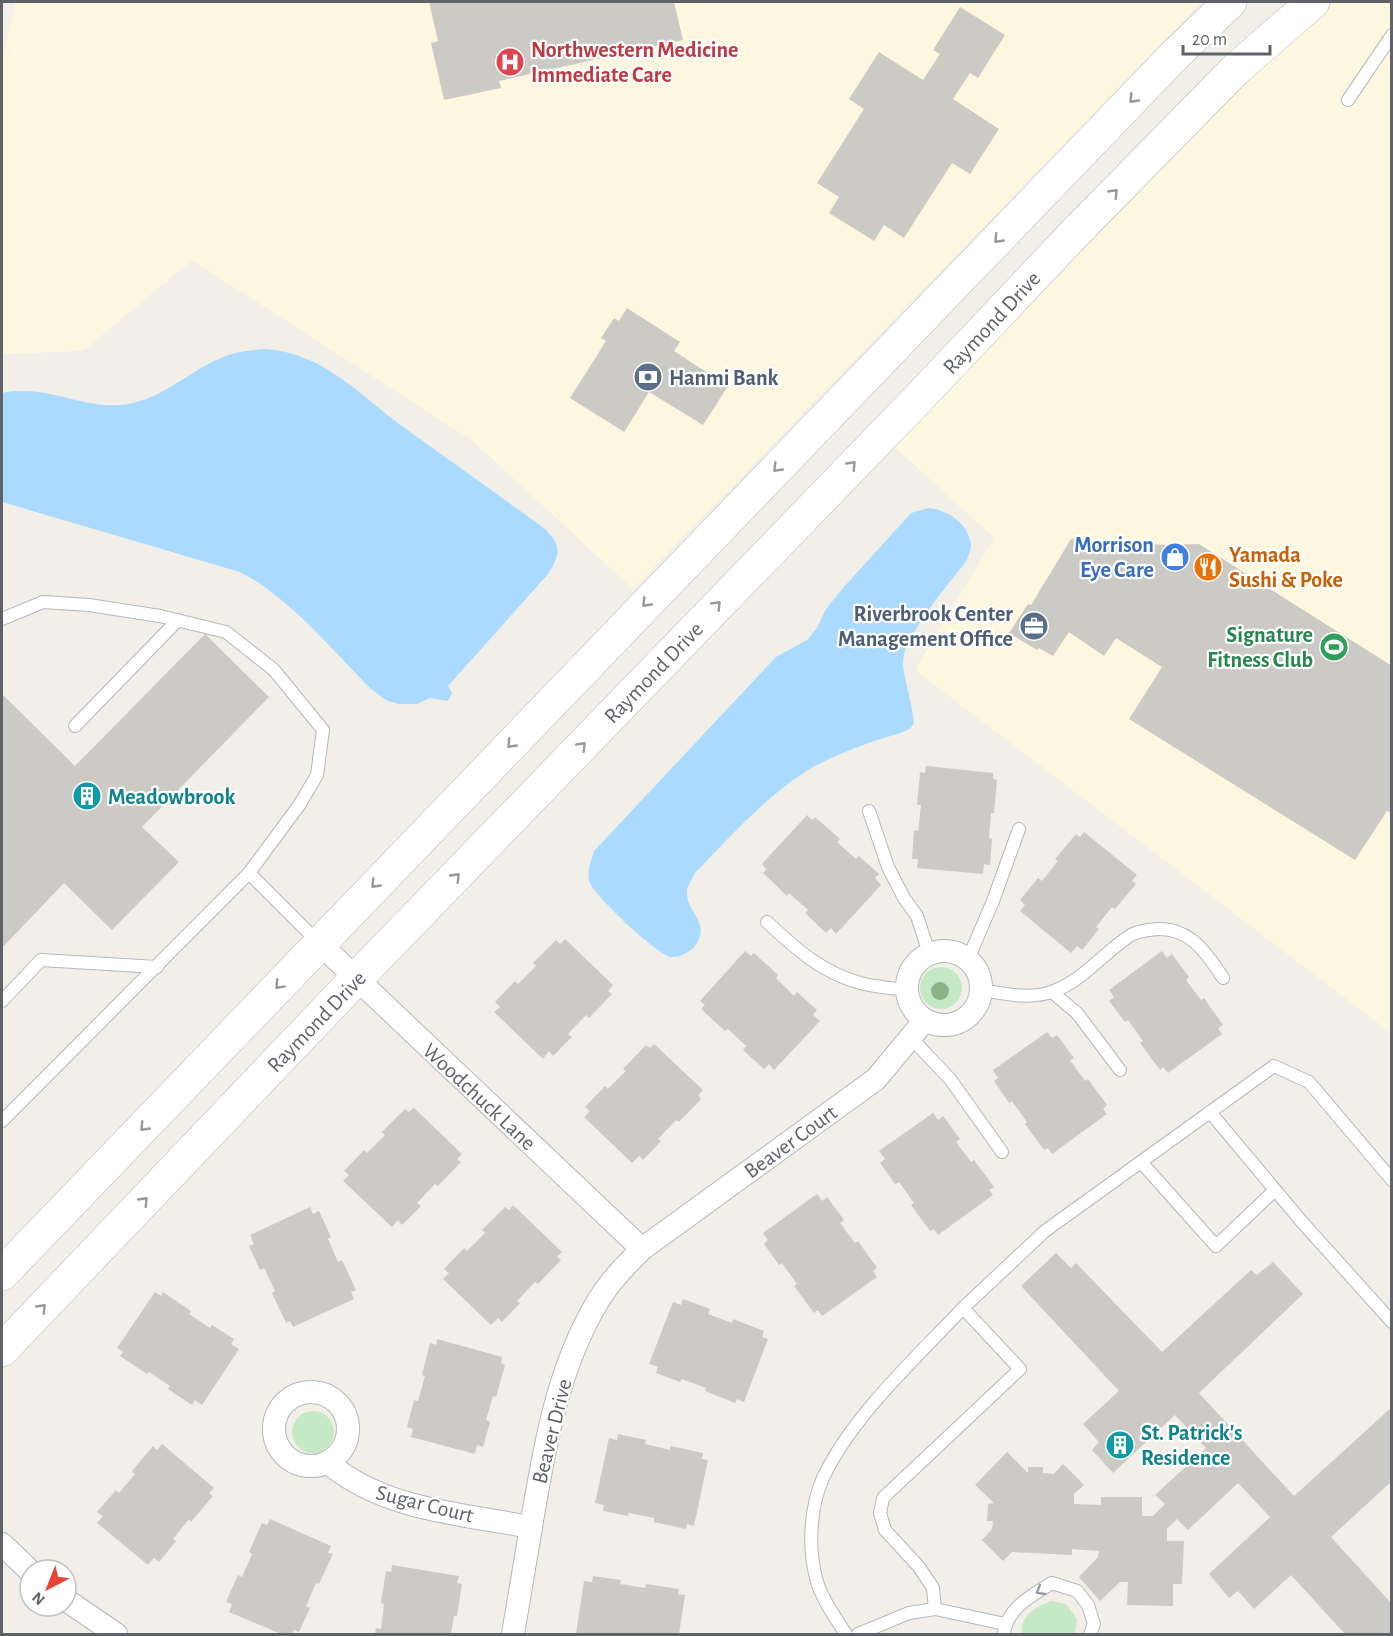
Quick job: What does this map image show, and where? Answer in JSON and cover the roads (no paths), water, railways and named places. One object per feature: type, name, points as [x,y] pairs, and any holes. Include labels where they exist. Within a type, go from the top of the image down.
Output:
[{"type":"street","points":[[2,1274],[1173,57],[1230,2]]},
{"type":"street","name":"Raymond Drive","points":[[2,1350],[356,979],[1146,160],[1235,70],[1313,2]]},
{"type":"street","name":"Woodchuck Lane","points":[[319,943],[642,1249]]},
{"type":"street","points":[[939,950],[950,950],[968,959],[981,978],[982,990],[972,1013],[962,1021],[950,1025],[937,1024],[918,1029],[916,1012],[909,1002],[907,990],[907,979],[912,968],[919,959],[939,950]]},
{"type":"street","name":"Beaver Court","points":[[642,1249],[876,1079],[918,1029]]},
{"type":"street","name":"Beaver Drive","points":[[513,1635],[543,1456],[567,1367],[598,1300],[613,1279],[642,1249]]},
{"type":"street","name":"Sugar Court","points":[[327,1462],[355,1483],[384,1496],[424,1508],[531,1527]]},
{"type":"street","points":[[2,1544],[18,1559]]},
{"type":"street","points":[[78,1608],[116,1635]]},
{"type":"lane","points":[[1348,100],[1392,35]]},
{"type":"lane","points":[[2,619],[43,602],[89,605],[178,620],[226,632],[274,670],[323,730],[317,775],[300,804],[249,873],[2,1121]]},
{"type":"lane","points":[[75,726],[178,620]]},
{"type":"lane","points":[[869,811],[888,867],[904,898],[917,916],[929,953]]},
{"type":"lane","points":[[968,959],[1019,829]]},
{"type":"lane","points":[[249,873],[319,943]]},
{"type":"lane","points":[[767,922],[801,954],[830,972],[861,983],[907,990]]},
{"type":"lane","points":[[982,990],[1023,996],[1052,992],[1078,979],[1133,933],[1158,928],[1184,933],[1206,952],[1223,978]]},
{"type":"lane","points":[[2,1001],[41,960],[157,967]]},
{"type":"lane","points":[[1052,992],[1077,1012],[1120,1070]]},
{"type":"lane","points":[[918,1029],[1002,1152]]},
{"type":"lane","points":[[846,1635],[816,1579],[812,1541],[814,1510],[823,1479],[846,1441],[877,1400],[963,1308],[1045,1231],[1274,1066],[1309,1082],[1392,1180]]},
{"type":"lane","points":[[1210,1112],[1275,1190],[1392,1322]]},
{"type":"lane","points":[[1141,1162],[1216,1246],[1275,1190]]},
{"type":"lane","points":[[935,1609],[933,1588],[919,1568],[885,1530],[880,1513],[883,1498],[1020,1369],[963,1308]]},
{"type":"lane","points":[[858,1635],[909,1613],[935,1609],[1005,1629],[1012,1613],[1031,1596],[1052,1583],[1077,1591],[1088,1605],[1094,1624],[1090,1635]]},
{"type":"water","points":[[266,349],[307,359],[341,378],[406,429],[544,528],[554,539],[557,554],[549,573],[448,686],[452,693],[448,701],[430,698],[417,704],[398,704],[386,700],[371,689],[293,610],[240,572],[2,502],[2,393],[33,392],[105,405],[134,403],[160,393],[221,358]]},
{"type":"water","points":[[929,508],[956,519],[966,531],[971,547],[967,560],[929,610],[905,652],[903,663],[913,725],[904,732],[840,754],[804,772],[754,813],[695,873],[688,886],[687,898],[701,930],[695,946],[677,957],[664,954],[627,924],[594,890],[590,883],[589,867],[594,851],[776,657],[807,640],[817,628],[826,609],[843,588],[911,513]]},
{"type":"place","name":"Northwestern Medicine Immediate Care","points":[[510,62]]},
{"type":"place","name":"Hanmi Bank","points":[[648,377]]},
{"type":"place","name":"Morrison Eye Care","points":[[1175,557]]},
{"type":"place","name":"Yamada Sushi & Poke","points":[[1208,567]]},
{"type":"place","name":"Riverbrook Center Management Office","points":[[1034,626]]},
{"type":"place","name":"Signature Fitness Club","points":[[1334,647]]},
{"type":"place","name":"Meadowbrook","points":[[87,796]]},
{"type":"place","name":"St. Patrick's Residence","points":[[1120,1445]]}]
